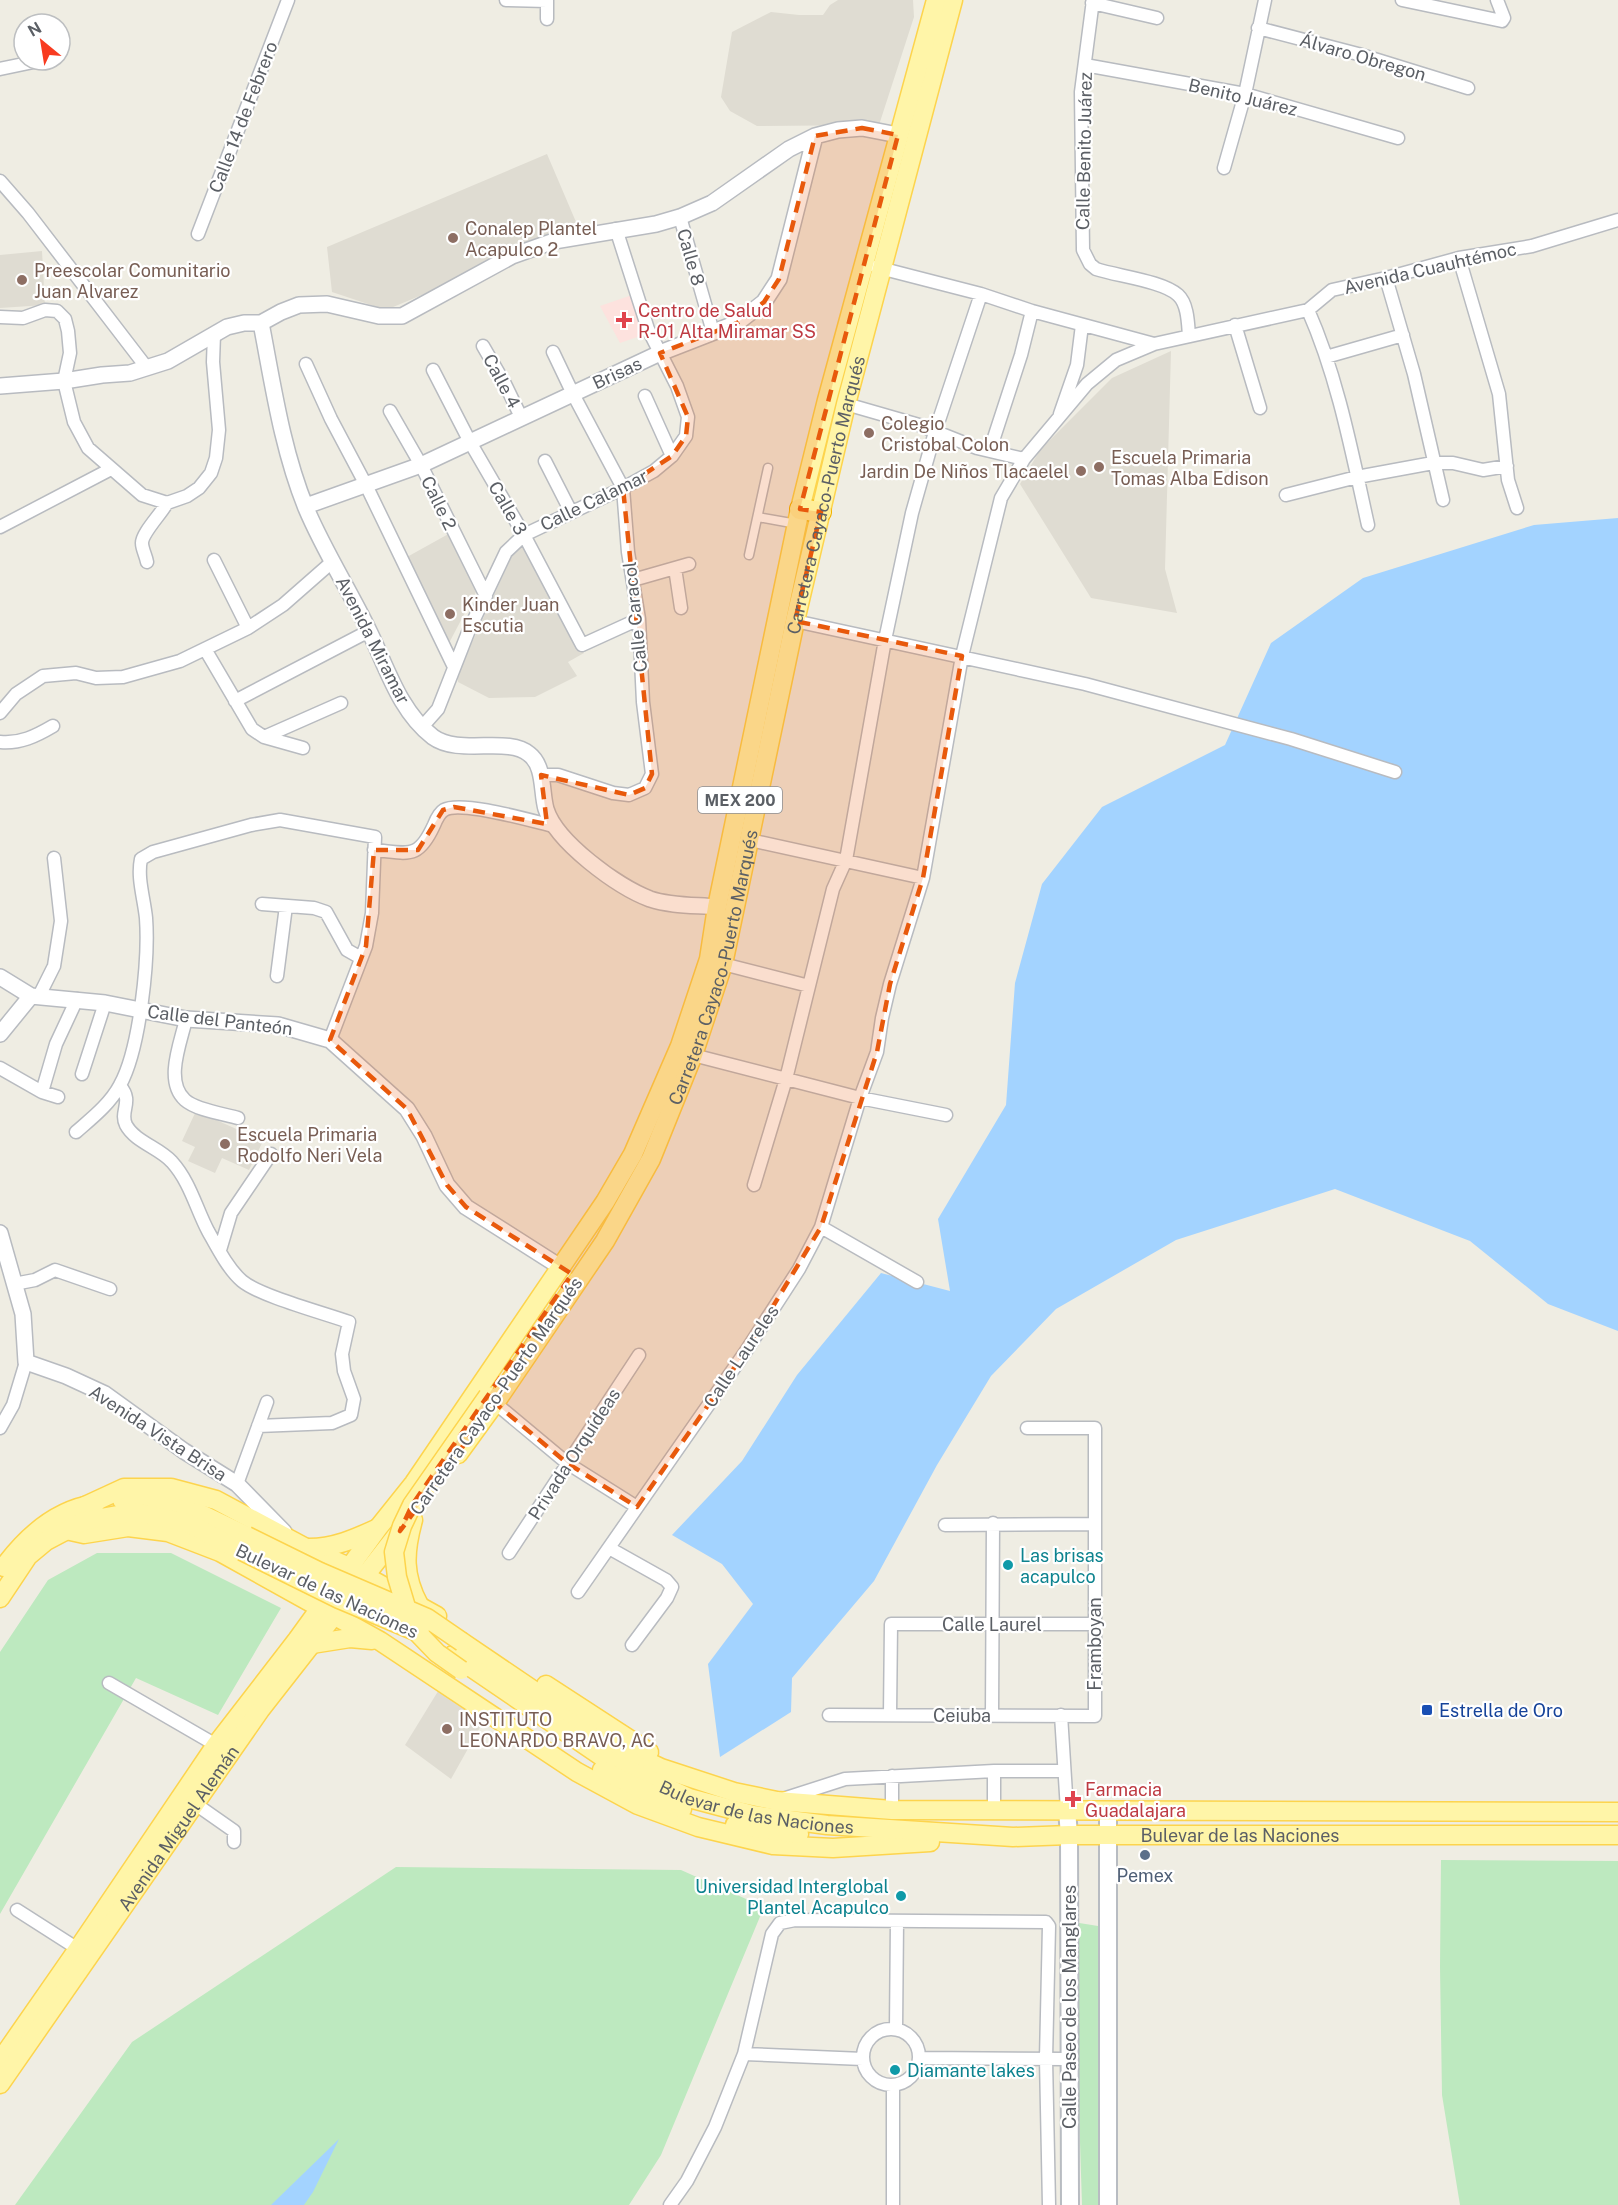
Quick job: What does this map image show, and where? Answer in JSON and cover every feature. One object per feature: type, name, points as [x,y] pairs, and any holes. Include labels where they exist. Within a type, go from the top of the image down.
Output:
[{"type":"highway","points":[[798,516],[821,512]]},
{"type":"main road","name":"Carretera Cayaco-Puerto Marqués","points":[[357,1572],[378,1528],[414,1483],[605,1202],[633,1154],[680,1046],[709,959],[717,907],[798,516],[827,400],[936,0]]},
{"type":"main road","name":"Carretera Cayaco-Puerto Marqués","points":[[357,1572],[415,1512],[492,1399],[605,1241],[651,1159],[693,1055],[723,964],[795,621],[846,404],[953,0]]},
{"type":"main road","points":[[605,1202],[589,1250],[492,1399],[412,1505],[402,1526],[394,1552],[397,1576],[412,1627],[437,1653],[600,1768],[675,1807],[734,1825],[802,1834],[827,1825]]},
{"type":"main road","points":[[85,1506],[123,1488],[171,1488],[216,1500],[299,1545],[419,1605],[571,1700],[683,1774]]},
{"type":"main road","name":"Bulevar de las Naciones","points":[[0,1574],[20,1545],[47,1523],[85,1506],[132,1498],[191,1517],[427,1618],[617,1747],[661,1768],[734,1792],[777,1801],[892,1810],[1618,1812]]},
{"type":"main road","name":"Bulevar de las Naciones","points":[[0,1598],[28,1556],[46,1541],[84,1521],[134,1512],[191,1517],[339,1599],[420,1634],[607,1760],[689,1798],[753,1815],[827,1825],[1013,1837],[1069,1835],[1107,1837],[1618,1835]]},
{"type":"main road","points":[[415,1512],[405,1562],[410,1588],[419,1605]]},
{"type":"main road","points":[[66,1530],[84,1534],[128,1527],[168,1532],[220,1552],[380,1641],[577,1772],[638,1805],[698,1827],[773,1845],[832,1848],[1013,1837]]},
{"type":"main road","points":[[299,1545],[326,1548],[345,1543],[378,1528]]},
{"type":"main road","name":"Avenida Miguel Alemán","points":[[0,2084],[260,1710],[304,1642],[357,1572]]},
{"type":"main road","points":[[280,1585],[295,1601],[302,1614],[304,1642],[350,1638],[380,1641]]},
{"type":"main road","name":"Avenida Miguel Alemán","points":[[0,2061],[216,1745],[304,1642]]},
{"type":"main road","name":"Calle Paseo de los Manglares","points":[[1066,1810],[1069,1835],[1070,2205]]},
{"type":"main road","points":[[1108,1811],[1108,2205]]},
{"type":"street","name":"Calle 14 de Febrero","points":[[198,234],[288,0]]},
{"type":"street","points":[[506,0],[547,0],[547,19]]},
{"type":"street","points":[[1224,168],[1245,94],[1265,0]]},
{"type":"street","points":[[1402,0],[1502,21],[1504,18],[1497,0]]},
{"type":"street","points":[[1093,2],[1157,18]]},
{"type":"street","name":"Calle Benito Juárez","points":[[1093,2],[1081,92],[1083,250],[1090,264],[1096,269],[1162,286],[1179,295],[1185,308],[1189,336]]},
{"type":"street","name":"Álvaro Obregon","points":[[1258,28],[1358,54],[1468,88]]},
{"type":"street","name":"Benito Juárez","points":[[1085,65],[1245,94],[1398,138]]},
{"type":"street","points":[[0,386],[130,373],[168,361],[214,334],[236,325],[261,323],[280,312],[299,305],[327,304],[379,316],[402,316],[481,271],[512,256],[554,241],[656,224],[680,217],[712,203],[789,149],[815,136],[838,130],[862,128],[898,135]]},
{"type":"street","name":"Brisas","points":[[306,506],[420,465],[660,353],[737,323],[764,302],[779,279],[815,136]]},
{"type":"street","points":[[0,180],[147,368]]},
{"type":"street","name":"Calle 8","points":[[680,217],[713,332]]},
{"type":"street","name":"Avenida Cuauhtémoc","points":[[864,264],[981,294],[1032,311],[1154,344],[1308,310],[1332,290],[1459,258],[1532,246],[1618,220]]},
{"type":"street","name":"Calle Calamar","points":[[422,727],[438,709],[469,630],[506,552],[524,535],[654,471],[672,456],[686,436],[688,417],[677,386],[648,329],[616,229]]},
{"type":"street","points":[[1459,258],[1499,394],[1508,480],[1517,508]]},
{"type":"street","points":[[1386,278],[1414,374],[1443,500]]},
{"type":"street","points":[[754,1185],[786,1079],[833,889],[846,860],[885,640],[912,513],[935,432],[981,294]]},
{"type":"street","points":[[0,317],[23,318],[45,310],[57,311],[65,319],[70,354],[64,381],[74,422],[88,448],[142,495],[167,503],[187,496],[199,488],[211,473],[216,458],[219,430],[213,362],[214,334]]},
{"type":"street","points":[[1308,310],[1320,338],[1347,432],[1368,525]]},
{"type":"street","points":[[990,450],[1021,355],[1032,311]]},
{"type":"street","name":"Avenida Miramar","points":[[261,323],[289,459],[306,506],[393,682],[422,727],[434,738],[443,742],[477,747],[517,748],[530,754],[541,775],[545,808],[553,826],[576,850],[635,891],[651,899],[668,903],[717,907]]},
{"type":"street","points":[[1058,421],[1077,365],[1082,325]]},
{"type":"street","points":[[1235,325],[1260,408]]},
{"type":"street","points":[[1326,357],[1402,335]]},
{"type":"street","name":"Calle Laureles","points":[[578,1592],[746,1351],[799,1269],[821,1227],[860,1098],[877,1052],[888,996],[923,878],[962,656],[1001,498],[1024,459],[1088,384],[1116,360],[1154,344]]},
{"type":"street","name":"Calle 4","points":[[483,345],[521,417]]},
{"type":"street","name":"Calle Caracol","points":[[541,775],[558,775],[613,793],[629,795],[645,788],[652,774],[643,702],[639,618],[628,552],[623,488],[553,352]]},
{"type":"street","points":[[306,364],[454,667]]},
{"type":"street","name":"Calle 3","points":[[433,370],[582,645],[639,618]]},
{"type":"street","points":[[645,396],[672,456]]},
{"type":"street","points":[[846,404],[919,425],[977,448],[1024,459]]},
{"type":"street","name":"Calle 2","points":[[390,411],[486,596]]},
{"type":"street","points":[[545,461],[571,512]]},
{"type":"street","points":[[1286,495],[1357,477],[1433,463],[1453,463],[1483,470],[1507,466]]},
{"type":"street","points":[[749,555],[768,468]]},
{"type":"street","points":[[0,527],[111,469]]},
{"type":"street","points":[[147,562],[142,544],[145,532],[158,518],[167,503]]},
{"type":"street","points":[[758,517],[798,516]]},
{"type":"street","points":[[214,560],[248,628]]},
{"type":"street","points":[[0,713],[15,694],[43,676],[76,674],[96,678],[123,676],[180,662],[248,628],[283,605],[332,562]]},
{"type":"street","points":[[633,580],[689,564]]},
{"type":"street","points":[[675,568],[681,608]]},
{"type":"street","points":[[795,621],[1085,684],[1279,736],[1395,772]]},
{"type":"street","points":[[235,701],[369,631]]},
{"type":"street","points":[[206,649],[252,729],[264,737],[303,748]]},
{"type":"street","points":[[264,737],[340,703]]},
{"type":"street","points":[[0,742],[17,743],[53,726]]},
{"type":"street","points":[[76,1132],[111,1100],[127,1071],[134,1043],[146,960],[146,918],[139,869],[141,859],[153,852],[251,825],[280,820],[408,853],[418,850],[426,843],[443,810],[454,807],[483,810],[553,826]]},
{"type":"street","points":[[750,840],[923,878]]},
{"type":"street","points":[[330,1040],[361,958],[372,913],[375,843]]},
{"type":"street","points":[[0,1034],[35,996],[54,966],[61,921],[54,858]]},
{"type":"street","points":[[262,904],[314,908],[326,912],[347,950],[361,958]]},
{"type":"street","points":[[277,976],[286,906]]},
{"type":"street","points":[[723,964],[809,986]]},
{"type":"street","points":[[0,976],[35,996]]},
{"type":"street","name":"Calle del Panteón","points":[[35,996],[105,1003],[186,1019],[278,1025],[330,1040],[407,1109],[424,1137],[447,1185],[466,1207],[562,1268]]},
{"type":"street","points":[[42,1092],[56,1044],[77,999]]},
{"type":"street","points":[[82,1074],[105,1003]]},
{"type":"street","points":[[186,1019],[177,1057],[175,1076],[177,1089],[185,1101],[206,1110],[238,1118]]},
{"type":"street","points":[[693,1055],[860,1098],[946,1115]]},
{"type":"street","points":[[0,1068],[42,1092],[58,1096]]},
{"type":"street","points":[[120,1086],[128,1101],[124,1118],[127,1126],[172,1161],[186,1182],[208,1230],[243,1281],[268,1294],[349,1322],[342,1354],[344,1371],[354,1399],[351,1414],[332,1424],[258,1426]]},
{"type":"street","points":[[220,1250],[231,1213],[271,1154]]},
{"type":"street","points":[[821,1227],[917,1282]]},
{"type":"street","points":[[0,1233],[23,1314],[26,1362],[13,1405],[0,1428]]},
{"type":"street","points":[[14,1284],[35,1280],[55,1270],[110,1289]]},
{"type":"street","name":"Privada Orquídeas","points":[[509,1553],[639,1355]]},
{"type":"street","name":"Avenida Vista Brisa","points":[[26,1362],[66,1376],[105,1394],[184,1451],[237,1484],[299,1545]]},
{"type":"street","points":[[492,1399],[567,1463],[637,1507]]},
{"type":"street","points":[[237,1484],[267,1402]]},
{"type":"street","name":"Framboyan","points":[[1027,1428],[1095,1428],[1095,1716]]},
{"type":"street","points":[[992,1715],[993,1523]]},
{"type":"street","points":[[945,1525],[1095,1524]]},
{"type":"street","points":[[609,1548],[666,1580],[672,1587],[667,1598],[632,1645]]},
{"type":"street","name":"Calle Laurel","points":[[890,1715],[891,1624],[1094,1624]]},
{"type":"street","points":[[109,1683],[216,1745]]},
{"type":"street","name":"Ceiuba","points":[[829,1715],[1095,1716]]},
{"type":"street","points":[[1061,1715],[1066,1810]]},
{"type":"street","points":[[777,1801],[846,1779],[994,1771],[1064,1772]]},
{"type":"street","points":[[994,1771],[994,1811]]},
{"type":"street","points":[[892,1776],[892,1810]]},
{"type":"street","points":[[194,1803],[234,1831],[234,1842]]},
{"type":"street","points":[[17,1910],[78,1949]]},
{"type":"street","points":[[670,2205],[687,2181],[715,2127],[744,2054],[772,1934],[780,1923],[795,1920],[1046,1922],[1049,1926],[1046,2059],[1049,2205]]},
{"type":"street","points":[[896,2029],[897,1921]]},
{"type":"street","points":[[896,2029],[903,2031],[915,2042],[919,2058],[911,2076],[893,2085],[873,2078],[863,2059],[865,2046],[872,2036],[883,2030],[896,2029]]},
{"type":"street","points":[[744,2054],[863,2059]]},
{"type":"street","points":[[919,2058],[1069,2060]]},
{"type":"street","points":[[893,2085],[893,2205]]},
{"type":"highlighted area","points":[[862,128],[898,135],[800,509],[821,512],[795,621],[962,656],[923,878],[890,984],[877,1052],[821,1227],[746,1351],[637,1507],[567,1463],[495,1403],[400,1531],[412,1505],[572,1274],[466,1207],[447,1185],[407,1109],[330,1040],[366,946],[374,850],[418,850],[443,810],[454,807],[547,824],[541,775],[629,795],[645,788],[652,774],[623,488],[672,456],[686,436],[688,417],[660,353],[737,323],[764,302],[779,279],[815,136]]},
{"type":"shaded area","points":[[838,0],[913,0],[914,17],[879,125],[757,126],[730,111],[721,97],[732,32],[771,12],[823,15],[830,5]]},
{"type":"shaded area","name":"Conalep Plantel Acapulco 2","points":[[547,154],[579,229],[386,310],[332,292],[327,247]]},
{"type":"shaded area","name":"Preescolar Comunitario Juan Alvarez","points":[[42,251],[45,305],[0,308],[0,255]]},
{"type":"shaded area","name":"Centro de Salud R-01 Alta Miramar SS","points":[[632,295],[646,334],[620,343],[600,306]]},
{"type":"shaded area","name":"Escuela Primaria Tomas Alba Edison","points":[[1171,351],[1165,569],[1177,613],[1091,598],[1020,484],[1040,450],[1112,378]]},
{"type":"shaded area","name":"Kinder Juan Escutia","points":[[452,532],[479,586],[449,643],[407,557]]},
{"type":"shaded area","points":[[523,544],[584,653],[568,662],[577,676],[535,697],[489,698],[458,682],[457,675],[512,556]]},
{"type":"shaded area","name":"Escuela Primaria Rodolfo Neri Vela","points":[[196,1111],[263,1141],[249,1170],[222,1158],[215,1173],[188,1161],[195,1147],[182,1141]]},
{"type":"shaded area","name":"INSTITUTO LEONARDO BRAVO, AC","points":[[440,1688],[488,1713],[451,1779],[405,1745]]},
{"type":"green space","points":[[97,1553],[171,1553],[281,1608],[218,1715],[136,1678],[0,1914],[0,1652],[48,1580]]},
{"type":"green space","points":[[1441,1860],[1618,1861],[1618,2205],[1460,2205],[1442,2095]]},
{"type":"green space","points":[[396,1867],[681,1870],[764,1907],[661,2155],[629,2205],[15,2205],[132,2042]]},
{"type":"green space","points":[[1073,1922],[1098,1926],[1100,2205],[1082,2205]]},
{"type":"water","points":[[1618,518],[1618,1331],[1548,1304],[1470,1241],[1335,1189],[1176,1240],[1056,1309],[991,1376],[937,1465],[874,1581],[792,1678],[791,1712],[720,1757],[708,1664],[753,1604],[722,1564],[672,1535],[742,1461],[797,1375],[881,1273],[950,1291],[938,1219],[1006,1105],[1015,983],[1042,884],[1102,807],[1225,745],[1271,643],[1363,578],[1534,525]]},
{"type":"water","points":[[339,2139],[313,2192],[304,2205],[271,2205]]},
{"type":"place","name":"Conalep Plantel Acapulco 2","points":[[453,238]]},
{"type":"place","name":"Preescolar Comunitario Juan Alvarez","points":[[22,280]]},
{"type":"place","name":"Centro de Salud R-01 Alta Miramar SS","points":[[624,320]]},
{"type":"place","name":"Colegio Cristobal Colon","points":[[869,433]]},
{"type":"place","name":"Escuela Primaria Tomas Alba Edison","points":[[1099,467]]},
{"type":"place","name":"Jardin De Niños Tlacaelel","points":[[1081,471]]},
{"type":"place","name":"Kinder Juan Escutia","points":[[450,614]]},
{"type":"place","name":"Escuela Primaria Rodolfo Neri Vela","points":[[225,1144]]},
{"type":"place","name":"Las brisas acapulco","points":[[1008,1565]]},
{"type":"place","name":"Estrella de Oro","points":[[1427,1710]]},
{"type":"place","name":"INSTITUTO LEONARDO BRAVO, AC","points":[[447,1729]]},
{"type":"place","name":"Farmacia Guadalajara","points":[[1073,1799]]},
{"type":"place","name":"Pemex","points":[[1145,1855]]},
{"type":"place","name":"Universidad Interglobal Plantel Acapulco","points":[[901,1896]]},
{"type":"place","name":"Diamante lakes","points":[[895,2070]]}]
